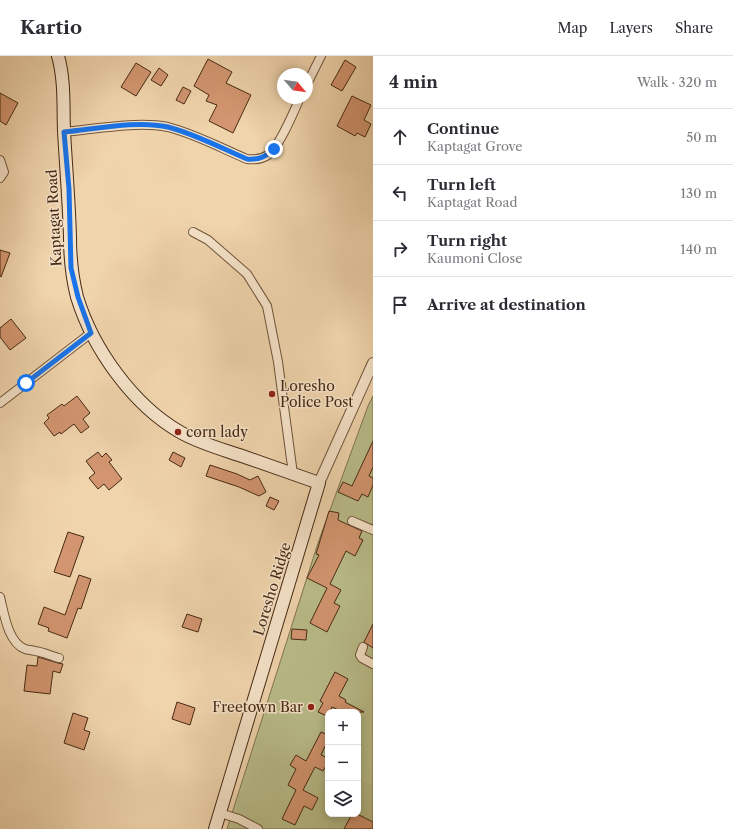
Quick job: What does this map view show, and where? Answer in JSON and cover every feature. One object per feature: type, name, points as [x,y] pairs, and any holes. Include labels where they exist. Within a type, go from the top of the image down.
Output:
[{"type":"main road","name":"Kaptagat Road","points":[[58,56],[62,71],[64,132],[69,189],[71,268],[78,297],[91,333],[109,362],[132,393],[156,415],[179,431],[200,442],[319,483]]},
{"type":"main road","name":"Loresho Ridge","points":[[215,829],[319,483]]},
{"type":"street","points":[[313,72],[321,56]]},
{"type":"street","points":[[64,132],[117,126],[149,125],[166,127],[184,132],[247,159],[257,160],[266,156],[274,149],[297,104]]},
{"type":"street","points":[[0,160],[4,172],[0,178]]},
{"type":"street","points":[[193,232],[208,240],[247,274],[267,306],[278,362],[293,474]]},
{"type":"street","points":[[0,403],[91,333]]},
{"type":"street","name":"Loresho Ridge","points":[[319,483],[373,363]]},
{"type":"street","points":[[352,521],[373,530]]},
{"type":"street","points":[[0,597],[8,626],[14,640],[20,646],[28,650],[34,650],[59,658]]},
{"type":"street","points":[[362,647],[360,655],[362,658],[373,664]]},
{"type":"street","points":[[220,813],[240,819],[258,829]]},
{"type":"green space","points":[[373,396],[373,829],[227,829],[318,543]]},
{"type":"building","points":[[208,59],[232,72],[226,83],[251,95],[233,133],[209,121],[217,105],[206,101],[209,95],[194,86]]},
{"type":"building","points":[[345,60],[356,67],[342,91],[331,85]]},
{"type":"building","points":[[136,63],[151,72],[136,96],[121,87]]},
{"type":"building","points":[[159,68],[168,75],[161,86],[151,80]]},
{"type":"building","points":[[183,87],[191,91],[184,104],[176,100]]},
{"type":"building","points":[[0,93],[18,103],[6,125],[0,121]]},
{"type":"building","points":[[352,96],[371,105],[364,120],[371,124],[365,137],[357,133],[355,136],[337,126]]},
{"type":"building","points":[[0,250],[10,253],[1,277],[0,276]]},
{"type":"building","points":[[11,319],[26,338],[10,350],[0,337],[0,328]]},
{"type":"building","points":[[77,396],[90,413],[83,419],[89,427],[81,433],[74,424],[61,434],[60,432],[54,436],[44,423],[49,418],[47,415],[62,404],[64,406]]},
{"type":"building","points":[[373,441],[373,467],[369,476],[373,478],[373,485],[368,497],[362,494],[358,501],[338,492],[343,482],[352,486]]},
{"type":"building","points":[[98,452],[102,457],[106,453],[112,460],[109,462],[122,479],[109,490],[104,484],[98,489],[89,478],[95,473],[86,461]]},
{"type":"building","points":[[173,452],[185,458],[181,467],[169,460]]},
{"type":"building","points":[[210,465],[250,480],[258,476],[266,492],[259,496],[239,487],[206,476]]},
{"type":"building","points":[[270,497],[279,501],[274,510],[266,506]]},
{"type":"building","points":[[329,511],[339,513],[338,520],[362,531],[359,538],[363,540],[355,556],[346,551],[330,584],[341,590],[334,603],[340,606],[327,632],[310,623],[327,588],[307,578],[319,555],[316,554]]},
{"type":"building","points":[[68,532],[84,537],[70,577],[54,572]]},
{"type":"building","points":[[79,575],[91,579],[81,609],[78,608],[67,638],[48,631],[49,628],[38,624],[44,607],[65,615]]},
{"type":"building","points":[[187,614],[202,619],[198,632],[182,627]]},
{"type":"building","points":[[373,624],[373,648],[364,642]]},
{"type":"building","points":[[292,629],[307,630],[306,640],[291,639]]},
{"type":"building","points":[[38,657],[63,664],[60,673],[53,671],[50,694],[24,691],[27,665],[37,666]]},
{"type":"building","points":[[335,672],[348,679],[339,696],[346,700],[345,702],[358,709],[336,709],[332,707],[331,709],[325,709],[325,715],[318,712],[323,703],[320,701]]},
{"type":"building","points":[[177,702],[195,708],[190,725],[172,719]]},
{"type":"building","points":[[73,713],[88,718],[84,730],[90,732],[84,750],[64,743]]},
{"type":"building","points":[[321,732],[325,734],[325,746],[321,755],[325,757],[325,767],[323,771],[315,767],[303,790],[318,798],[312,810],[304,806],[295,825],[282,819],[296,790],[288,785],[296,769],[290,765],[296,755],[306,761]]},
{"type":"building","points":[[361,816],[373,822],[373,829],[344,829],[350,817]]},
{"type":"place","name":"Loresho Police Post","points":[[272,394]]},
{"type":"place","name":"corn lady","points":[[178,432]]},
{"type":"place","name":"Freetown Bar","points":[[311,707]]},
{"type":"route","points":[[26,383],[91,333],[78,297],[71,268],[69,189],[64,132],[117,126],[149,125],[166,127],[184,132],[247,159],[257,160],[266,156],[274,149]]}]
